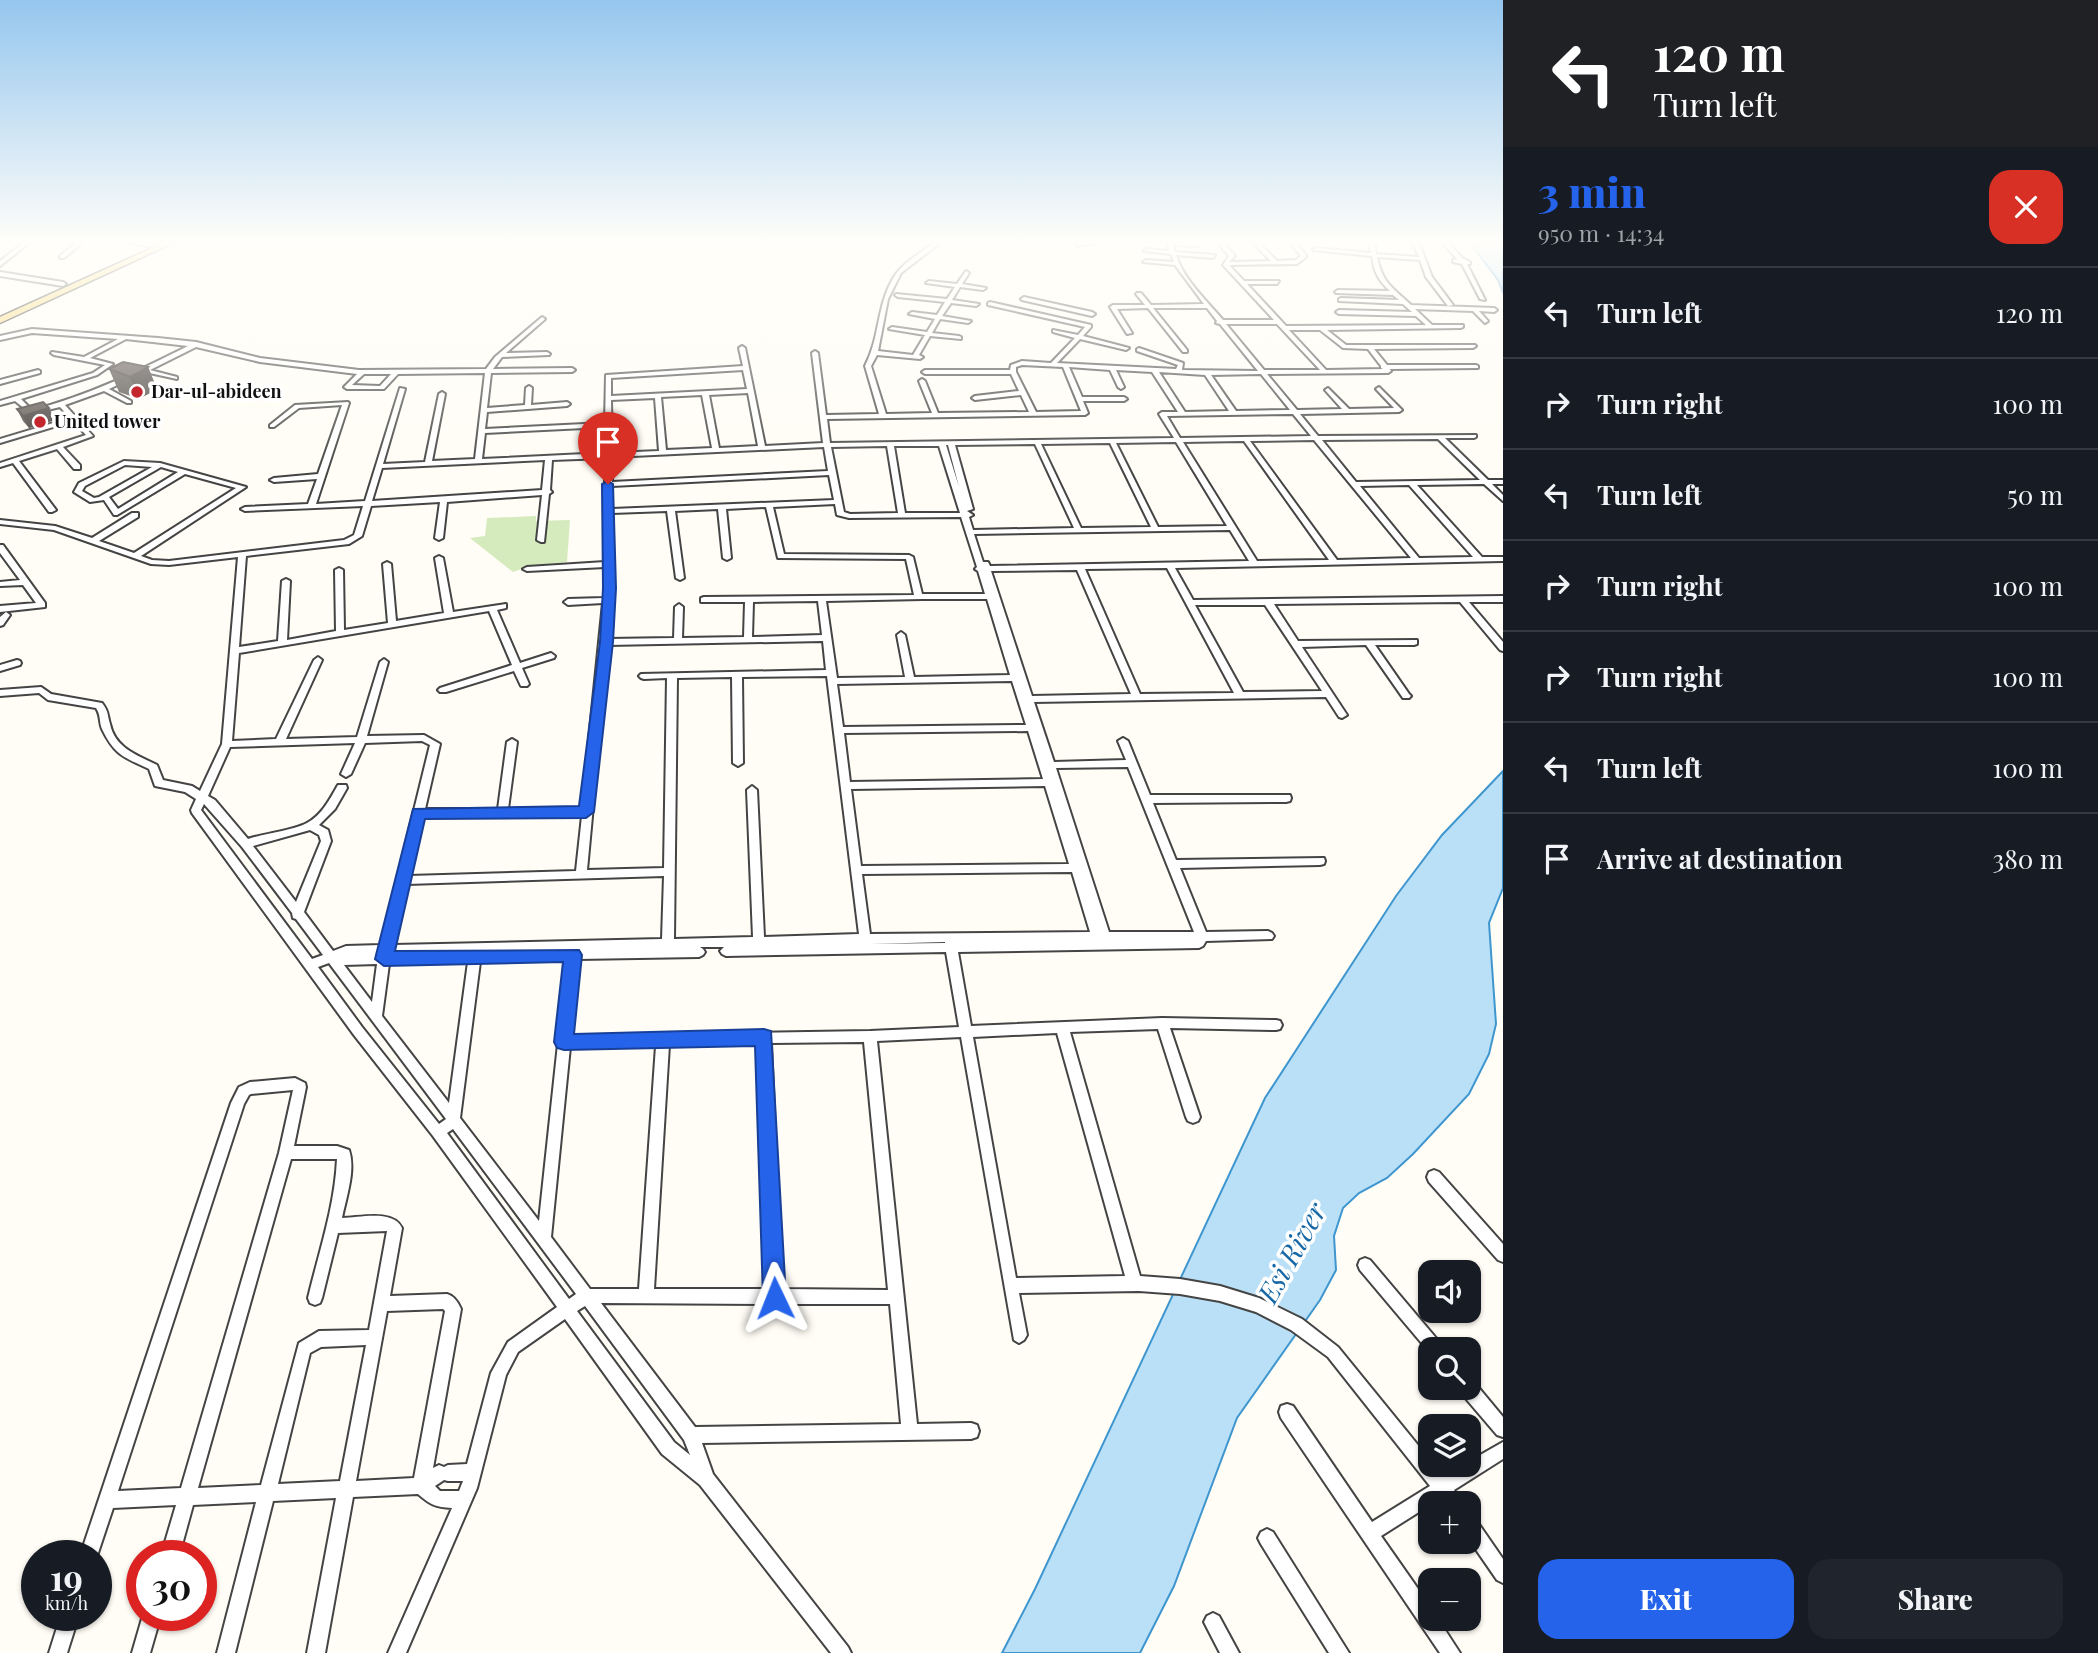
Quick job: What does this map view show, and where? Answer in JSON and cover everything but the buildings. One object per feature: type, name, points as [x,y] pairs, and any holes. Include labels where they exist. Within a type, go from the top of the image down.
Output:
[{"type":"street","points":[[478,461],[488,370],[540,320]]},
{"type":"street","points":[[881,320],[875,353],[868,366],[883,416]]},
{"type":"street","points":[[875,353],[918,356],[937,320]]},
{"type":"street","points":[[962,320],[968,321]]},
{"type":"street","points":[[1053,363],[1088,326],[1064,320]]},
{"type":"street","points":[[1121,320],[1129,333]]},
{"type":"street","points":[[1160,320],[1185,351]]},
{"type":"street","points":[[1276,320],[1322,369]]},
{"type":"street","points":[[1424,320],[1431,327]]},
{"type":"street","points":[[1217,322],[1321,328],[1461,326]]},
{"type":"street","points":[[1217,322],[1416,561]]},
{"type":"street","points":[[1321,328],[1345,347],[1473,346]]},
{"type":"street","points":[[892,329],[959,338]]},
{"type":"street","points":[[0,338],[33,331],[196,344],[260,360],[367,373],[572,370]]},
{"type":"street","points":[[1055,331],[1126,348]]},
{"type":"street","points":[[86,358],[124,338]]},
{"type":"street","points":[[111,391],[143,370],[196,344]]},
{"type":"street","points":[[1034,415],[1013,372],[1016,364],[1053,363],[1155,371],[1388,371],[1370,347]]},
{"type":"street","points":[[742,348],[762,447]]},
{"type":"street","points":[[1139,350],[1182,365],[1176,371]]},
{"type":"street","points":[[2,400],[95,374],[110,364],[54,353]]},
{"type":"street","points":[[815,353],[827,445],[844,515],[967,515]]},
{"type":"street","points":[[501,355],[547,354]]},
{"type":"street","points":[[825,417],[1085,412],[1065,365]]},
{"type":"street","points":[[1386,368],[1476,367]]},
{"type":"street","points":[[582,875],[586,812],[606,642],[610,564],[607,456],[610,370],[745,368]]},
{"type":"street","points":[[1112,368],[1121,387]]},
{"type":"street","points":[[143,370],[175,379]]},
{"type":"street","points":[[1176,371],[1207,373],[1258,370]]},
{"type":"street","points":[[1155,371],[1183,414]]},
{"type":"street","points":[[0,382],[38,372]]},
{"type":"street","points":[[367,373],[347,387],[382,388],[396,372]]},
{"type":"street","points":[[925,372],[1013,372]]},
{"type":"street","points":[[1207,373],[1234,413]]},
{"type":"street","points":[[922,381],[936,416]]},
{"type":"street","points":[[16,398],[31,412],[129,384]]},
{"type":"street","points":[[528,407],[529,388]]},
{"type":"street","points":[[0,522],[55,528],[134,557],[170,564],[346,542],[358,536],[402,389]]},
{"type":"street","points":[[1255,564],[1161,416],[1399,410],[1379,389]]},
{"type":"street","points":[[1328,390],[1348,412]]},
{"type":"street","points":[[111,391],[113,395],[129,402]]},
{"type":"street","points":[[608,398],[751,391]]},
{"type":"street","points":[[705,392],[716,449]]},
{"type":"street","points":[[975,398],[1023,393]]},
{"type":"street","points":[[428,463],[442,394]]},
{"type":"street","points":[[658,395],[663,452]]},
{"type":"street","points":[[1081,399],[1124,399]]},
{"type":"street","points":[[272,426],[297,406],[346,402],[312,507]]},
{"type":"street","points":[[0,465],[90,436],[61,404]]},
{"type":"street","points":[[484,410],[568,404]]},
{"type":"street","points":[[0,441],[75,418]]},
{"type":"street","points":[[481,431],[608,425]]},
{"type":"street","points":[[379,466],[827,445],[1474,436]]},
{"type":"street","points":[[1440,437],[1503,499]]},
{"type":"street","points":[[1246,440],[1335,562]]},
{"type":"street","points":[[1112,441],[1156,530]]},
{"type":"street","points":[[1037,442],[1079,531]]},
{"type":"street","points":[[946,444],[1025,699],[1051,765],[1103,939]]},
{"type":"street","points":[[890,445],[902,516]]},
{"type":"street","points":[[58,446],[77,467]]},
{"type":"street","points":[[541,540],[548,492],[549,458]]},
{"type":"street","points":[[14,460],[52,510]]},
{"type":"street","points":[[134,557],[242,487],[160,465],[120,464],[78,489],[79,493],[93,500],[105,496],[160,465]]},
{"type":"street","points":[[105,496],[117,513],[184,471]]},
{"type":"street","points":[[608,484],[833,472]]},
{"type":"street","points":[[274,480],[322,476]]},
{"type":"street","points":[[1354,484],[1503,482]]},
{"type":"street","points":[[1411,483],[1480,560]]},
{"type":"street","points":[[246,509],[444,500],[548,492]]},
{"type":"street","points":[[439,538],[444,500]]},
{"type":"street","points":[[610,512],[839,502]]},
{"type":"street","points":[[769,505],[781,556],[909,557],[919,598]]},
{"type":"street","points":[[722,507],[727,558]]},
{"type":"street","points":[[671,509],[680,578]]},
{"type":"street","points":[[93,541],[135,515]]},
{"type":"street","points":[[972,532],[1231,528]]},
{"type":"street","points":[[0,547],[42,605],[3,612],[0,623]]},
{"type":"street","points":[[242,555],[227,744],[196,810],[438,1132],[668,1448],[706,1479],[842,1653]]},
{"type":"street","points":[[439,558],[449,615]]},
{"type":"street","points":[[983,568],[1480,560],[1501,562]]},
{"type":"street","points":[[387,564],[392,624]]},
{"type":"street","points":[[527,569],[610,564]]},
{"type":"street","points":[[1169,565],[1240,695]]},
{"type":"street","points":[[1080,567],[1137,697]]},
{"type":"street","points":[[983,568],[988,596],[1014,678],[1025,699],[1030,728],[1047,782],[1075,868],[1103,939]]},
{"type":"street","points":[[338,570],[340,633]]},
{"type":"street","points":[[282,643],[286,581]]},
{"type":"street","points":[[0,583],[24,582]]},
{"type":"street","points":[[704,600],[988,596]]},
{"type":"street","points":[[822,599],[865,940]]},
{"type":"street","points":[[1462,599],[1503,648]]},
{"type":"street","points":[[1189,603],[1503,599]]},
{"type":"street","points":[[568,602],[608,600]]},
{"type":"street","points":[[748,639],[749,600]]},
{"type":"street","points":[[1268,602],[1342,715]]},
{"type":"street","points":[[234,650],[503,606]]},
{"type":"street","points":[[678,640],[679,607]]},
{"type":"street","points":[[492,608],[524,684]]},
{"type":"street","points":[[901,635],[909,680]]},
{"type":"street","points":[[606,642],[827,638]]},
{"type":"street","points":[[1294,644],[1414,642]]},
{"type":"street","points":[[1369,643],[1406,696]]},
{"type":"street","points":[[443,690],[551,656]]},
{"type":"street","points":[[280,743],[318,660]]},
{"type":"street","points":[[346,774],[361,740],[384,662]]},
{"type":"street","points":[[0,668],[17,663]]},
{"type":"street","points":[[643,676],[737,675],[909,680],[1014,678]]},
{"type":"street","points":[[737,675],[738,764]]},
{"type":"street","points":[[668,945],[672,676]]},
{"type":"street","points":[[0,693],[41,690],[51,698],[99,705],[104,712],[104,726],[119,750],[153,767],[159,783],[201,796],[211,803],[246,844],[297,915],[334,956],[453,1122],[544,1237],[691,1435],[706,1479]]},
{"type":"street","points":[[1025,699],[1327,694]]},
{"type":"street","points":[[838,730],[1030,728]]},
{"type":"street","points":[[227,744],[424,738],[435,744],[385,954],[376,1018]]},
{"type":"street","points":[[385,954],[475,957],[573,955],[1103,939],[1199,943],[1202,937],[1124,741]]},
{"type":"street","points":[[503,811],[512,742]]},
{"type":"street","points":[[1051,765],[1133,763]]},
{"type":"street","points":[[845,786],[1047,782]]},
{"type":"street","points":[[246,844],[313,827],[331,810],[342,788]]},
{"type":"street","points":[[752,790],[759,943]]},
{"type":"street","points":[[1149,799],[1286,798]]},
{"type":"street","points":[[419,813],[586,812]]},
{"type":"street","points":[[297,915],[327,841],[324,833],[313,827]]},
{"type":"street","points":[[1174,864],[1320,861]]},
{"type":"street","points":[[855,870],[1075,868]]},
{"type":"street","points":[[402,880],[668,872]]},
{"type":"street","points":[[1202,937],[1268,936]]},
{"type":"street","points":[[311,965],[334,956],[344,960],[385,954],[865,940],[950,942]]},
{"type":"street","points":[[950,942],[1019,1335]]},
{"type":"street","points":[[544,1237],[573,955]]},
{"type":"street","points":[[438,1132],[453,1122],[475,957]]},
{"type":"street","points":[[564,1042],[870,1036],[1162,1023],[1276,1025]]},
{"type":"street","points":[[1162,1023],[1193,1116]]},
{"type":"street","points":[[1062,1027],[1135,1283]]},
{"type":"street","points":[[870,1036],[910,1432]]},
{"type":"street","points":[[764,1037],[775,1298]]},
{"type":"street","points":[[646,1295],[663,1040]]},
{"type":"street","points":[[94,1540],[158,1338],[244,1091],[295,1084],[300,1087],[286,1153],[175,1540]]},
{"type":"street","points":[[286,1153],[337,1152],[344,1155],[343,1177],[315,1298]]},
{"type":"street","points":[[1433,1177],[1503,1255]]},
{"type":"street","points":[[316,1653],[396,1228],[388,1223],[333,1226]]},
{"type":"street","points":[[1365,1265],[1426,1337]]},
{"type":"street","points":[[1011,1286],[1170,1284],[1237,1296],[1312,1334],[1333,1352],[1446,1491]]},
{"type":"street","points":[[397,1653],[464,1500],[505,1359],[513,1347],[586,1296],[896,1297]]},
{"type":"street","points":[[382,1304],[447,1301],[453,1309],[421,1486]]},
{"type":"street","points":[[226,1653],[304,1348],[319,1339],[376,1337]]},
{"type":"street","points":[[1478,1400],[1503,1429]]},
{"type":"street","points":[[1287,1412],[1451,1653]]},
{"type":"street","points":[[691,1435],[971,1431]]},
{"type":"street","points":[[1370,1533],[1503,1450]]},
{"type":"street","points":[[107,1500],[267,1490],[421,1486],[444,1473],[474,1472]]},
{"type":"street","points":[[421,1486],[437,1499],[464,1500]]},
{"type":"street","points":[[1267,1538],[1340,1653]]},
{"type":"street","points":[[1481,1542],[1503,1574]]},
{"type":"street","points":[[1213,1622],[1230,1653]]},
{"type":"street","points":[[58,1653],[65,1631]]},
{"type":"street","points":[[141,1653],[147,1631]]},
{"type":"green space","points":[[536,516],[536,521],[570,520],[567,562],[530,566],[513,572],[470,538],[485,536],[487,518]]},
{"type":"water","name":"Esi River","points":[[1503,771],[1503,888],[1489,923],[1496,1024],[1489,1054],[1469,1094],[1387,1178],[1359,1193],[1343,1208],[1334,1236],[1336,1270],[1320,1300],[1237,1418],[1174,1586],[1140,1653],[1002,1653],[1035,1589],[1265,1098],[1396,896],[1442,835]]},
{"type":"place","name":"Dar-ul-abideen","points":[[137,392]]},
{"type":"place","name":"United tower","points":[[40,422]]},
{"type":"route","points":[[608,484],[610,512],[606,642],[586,812],[419,813],[384,959],[573,955],[564,1042],[764,1037],[775,1298]]}]
